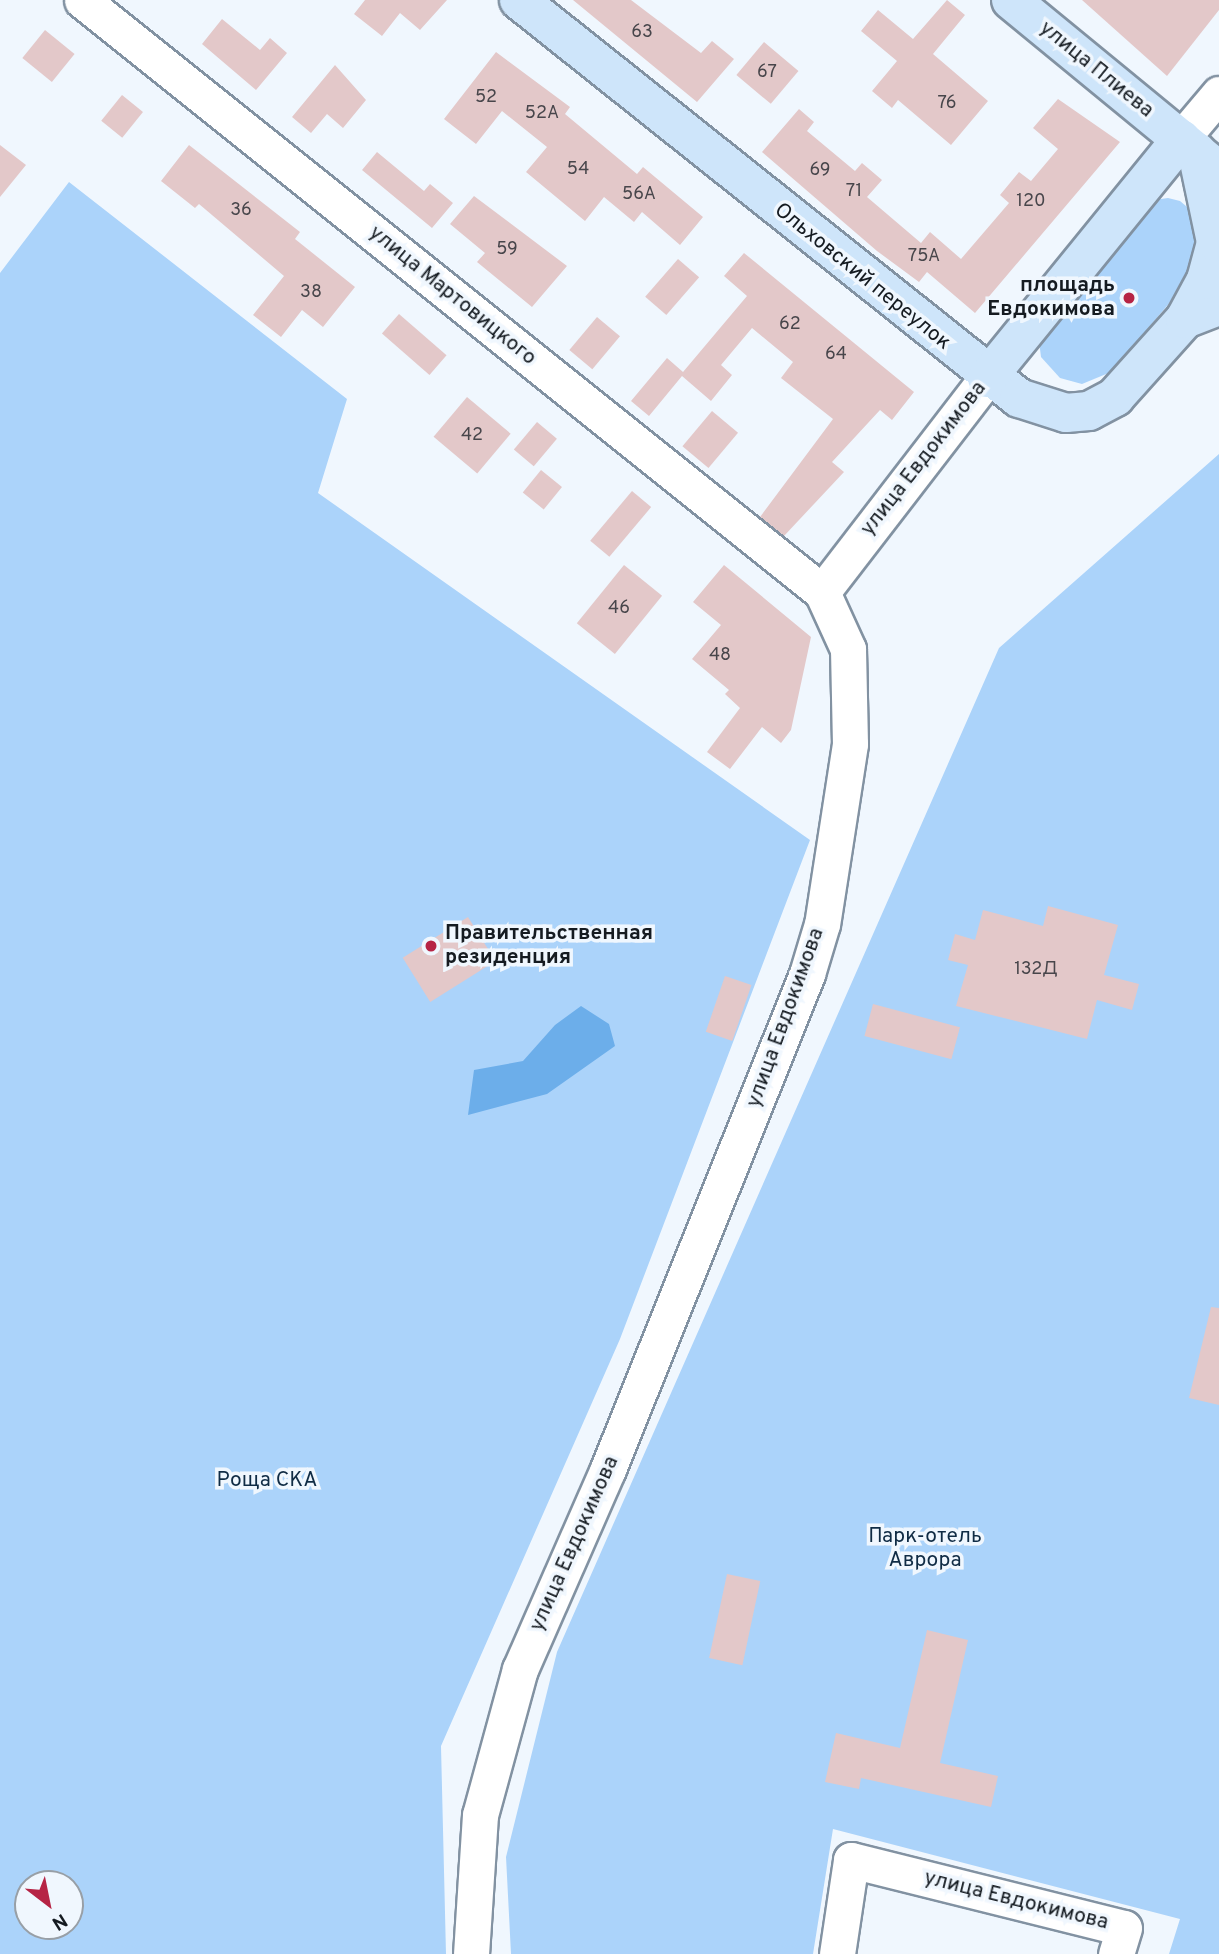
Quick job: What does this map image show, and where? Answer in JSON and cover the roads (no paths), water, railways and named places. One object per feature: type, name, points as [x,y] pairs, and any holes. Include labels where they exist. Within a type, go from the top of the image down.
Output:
[{"type":"main road","name":"Ольховский переулок","points":[[519,0],[987,378],[1040,406],[1089,411],[1115,397],[1202,313],[1206,280],[1216,242],[1199,154]]},
{"type":"main road","name":"улица Плиева","points":[[1011,0],[1199,154]]},
{"type":"main road","name":"улица Евдокимова","points":[[987,378],[1199,154]]},
{"type":"street","name":"улица Мартовицкого","points":[[82,0],[822,592]]},
{"type":"street","name":"улица Евдокимова","points":[[1199,154],[1219,94]]},
{"type":"street","name":"улица Евдокимова","points":[[471,1954],[480,1815],[520,1669],[618,1444],[807,974],[822,924],[850,744],[851,694],[848,649],[822,592],[987,378]]},
{"type":"street","name":"улица Евдокимова","points":[[837,1954],[851,1860],[1124,1928],[1116,1954]]},
{"type":"place","name":"площадь Евдокимова","points":[[1129,298]]},
{"type":"place","name":"Правительственная резиденция","points":[[431,946]]},
{"type":"park label","name":"Роща СКА","points":[[267,1481]]},
{"type":"park label","name":"Парк-отель Аврора","points":[[925,1549]]}]
